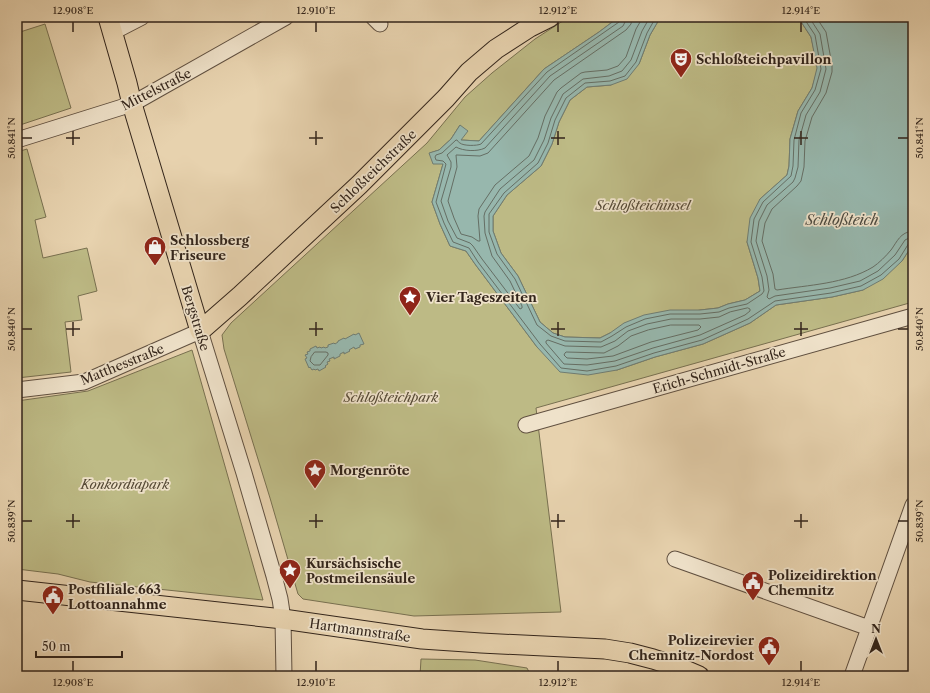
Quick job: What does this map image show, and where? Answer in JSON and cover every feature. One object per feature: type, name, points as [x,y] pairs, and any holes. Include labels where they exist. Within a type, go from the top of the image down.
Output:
[{"type":"main road","name":"Schloßteichstraße","points":[[200,331],[359,186],[446,98],[469,72],[496,49],[530,27],[550,17]]},
{"type":"main road","name":"Bergstraße","points":[[111,25],[132,104],[200,331]]},
{"type":"main road","name":"Hartmannstraße","points":[[17,590],[283,619],[422,639],[610,650],[630,653],[659,661],[699,676]]},
{"type":"street","points":[[111,25],[142,17]]},
{"type":"street","name":"Mittelstraße","points":[[17,140],[132,104],[286,17]]},
{"type":"street","name":"Erich-Schmidt-Straße","points":[[526,425],[913,316]]},
{"type":"street","name":"Matthesstraße","points":[[17,390],[84,382],[200,331]]},
{"type":"street","name":"Bergstraße","points":[[200,331],[280,599],[283,619],[284,676]]},
{"type":"street","points":[[852,676],[913,505]]},
{"type":"street","points":[[675,559],[869,628]]},
{"type":"green space","name":"Schloßteichpark","points":[[569,17],[619,17],[544,69],[479,141],[461,140],[460,125],[451,139],[439,150],[430,153],[443,164],[432,202],[450,246],[466,251],[537,347],[617,370],[655,357],[703,344],[750,323],[776,305],[832,297],[863,290],[902,261],[913,244],[913,302],[536,408],[561,612],[414,616],[303,599],[298,594],[224,349],[222,335],[231,323],[427,143],[465,97],[492,73],[535,39]]},
{"type":"green space","name":"Schloßteichinsel","points":[[798,17],[811,37],[818,68],[812,88],[798,111],[790,139],[789,166],[787,175],[760,199],[747,242],[758,278],[760,291],[745,300],[718,308],[700,310],[610,333],[600,338],[565,337],[553,333],[540,322],[518,276],[501,253],[493,231],[493,216],[507,195],[541,166],[552,144],[559,122],[570,100],[587,87],[611,85],[639,64],[650,35],[660,18]]},
{"type":"green space","points":[[45,24],[71,108],[17,126],[17,33]]},
{"type":"green space","points":[[27,149],[46,217],[35,220],[43,258],[87,248],[97,291],[78,296],[82,320],[65,322],[71,372],[17,378],[17,152]]},
{"type":"green space","name":"Konkordiapark","points":[[192,350],[263,600],[90,582],[58,574],[17,569],[17,401],[88,391]]},
{"type":"green space","points":[[421,659],[475,660],[527,668],[531,676],[420,676]]},
{"type":"water","name":"Schloßteich","points":[[619,17],[663,17],[660,18],[650,35],[639,64],[627,79],[611,85],[587,87],[570,100],[559,122],[552,144],[541,166],[507,195],[493,216],[493,231],[501,253],[518,276],[540,322],[553,333],[565,337],[600,338],[624,323],[644,315],[670,310],[700,310],[718,308],[745,300],[760,291],[758,278],[747,242],[750,218],[760,199],[787,175],[789,166],[790,139],[798,111],[812,88],[817,68],[811,37],[798,17],[913,17],[913,244],[902,261],[883,279],[863,290],[832,297],[776,305],[750,323],[703,344],[655,357],[617,370],[588,375],[560,372],[537,347],[466,251],[450,246],[432,202],[443,164],[433,164],[429,153],[439,150],[451,139],[460,125],[468,131],[461,140],[479,141],[544,69]]},
{"type":"water","points":[[359,333],[364,344],[360,345],[360,347],[355,349],[354,347],[349,350],[350,351],[340,354],[340,356],[334,359],[334,357],[329,359],[330,361],[327,362],[328,364],[325,366],[326,367],[319,371],[318,369],[312,370],[310,367],[309,368],[305,355],[308,354],[307,352],[310,351],[310,349],[316,346],[317,348],[325,348],[328,347],[328,345],[335,344],[344,338],[345,339]]},
{"type":"place","name":"Schloßteichpavillon","points":[[681,78]]},
{"type":"place","name":"Schlossberg Friseure","points":[[155,266]]},
{"type":"place","name":"Vier Tageszeiten","points":[[410,316]]},
{"type":"place","name":"Morgenröte","points":[[315,490]]},
{"type":"place","name":"Kursächsische Postmeilensäule","points":[[290,590]]},
{"type":"place","name":"Polizeidirektion Chemnitz","points":[[753,602]]},
{"type":"place","name":"Postfiliale 663 Lottoannahme","points":[[53,616]]},
{"type":"place","name":"Polizeirevier Chemnitz-Nordost","points":[[769,666]]}]
